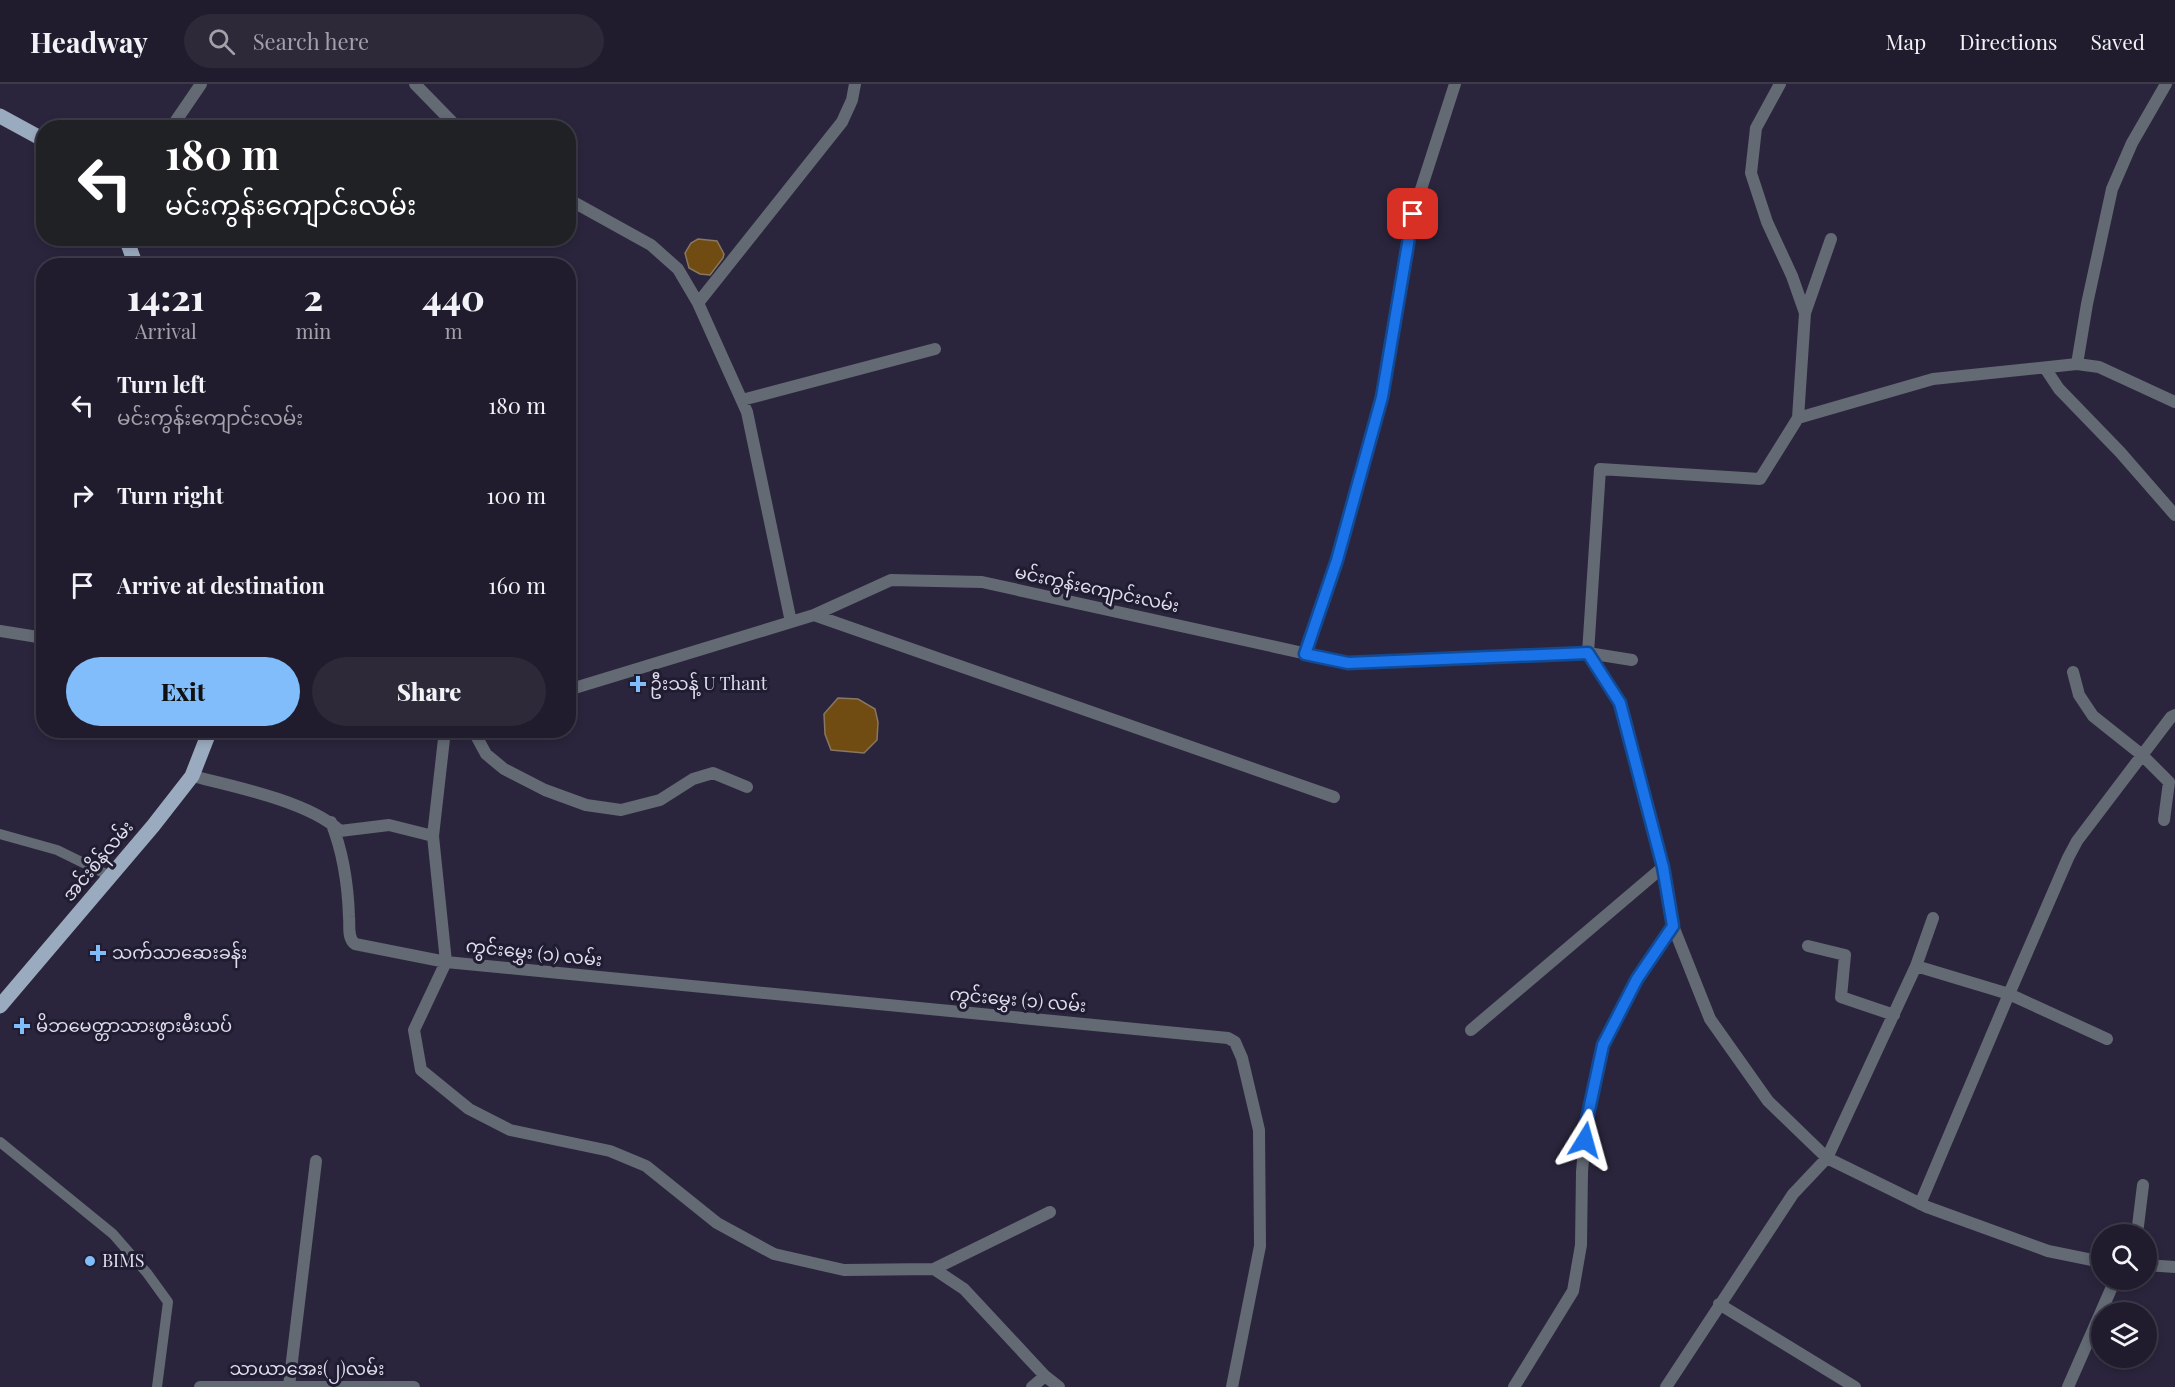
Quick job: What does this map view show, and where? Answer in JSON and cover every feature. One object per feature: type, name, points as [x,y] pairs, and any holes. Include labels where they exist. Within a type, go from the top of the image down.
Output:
[{"type":"main road","points":[[0,116],[36,136]]},
{"type":"main road","name":"အင်းစိန်လမ်း","points":[[0,1006],[153,826],[192,776],[207,738]]},
{"type":"street","points":[[176,120],[201,84]]},
{"type":"street","points":[[415,84],[450,120]]},
{"type":"street","points":[[698,303],[842,122],[852,100],[855,84]]},
{"type":"street","points":[[1305,654],[1337,560],[1382,397],[1413,214],[1455,84]]},
{"type":"street","points":[[1780,84],[1756,128],[1751,172],[1767,222],[1792,276],[1805,313]]},
{"type":"street","points":[[2077,364],[2087,304],[2112,189],[2132,143],[2166,84]]},
{"type":"street","points":[[576,203],[651,245],[678,269],[698,303],[747,412],[792,622]]},
{"type":"street","points":[[1831,239],[1805,313],[1798,418],[1760,479],[1600,469],[1588,653],[1620,703],[1663,867],[1673,926],[1710,1019],[1768,1101],[1827,1158],[1920,1203],[2048,1251],[2091,1260]]},
{"type":"street","points":[[742,400],[935,349]]},
{"type":"street","points":[[1798,418],[1934,379],[2077,364],[2099,367],[2175,402]]},
{"type":"street","points":[[2045,368],[2059,389],[2120,452],[2175,514]]},
{"type":"street","name":"မင်းကွန်းကျောင်းလမ်း","points":[[576,688],[814,615],[891,580],[982,582],[1348,663],[1588,653],[1632,660]]},
{"type":"street","points":[[814,615],[1334,797]]},
{"type":"street","points":[[0,631],[36,637]]},
{"type":"street","points":[[2073,672],[2079,695],[2093,716],[2142,755],[2169,782],[2164,820]]},
{"type":"street","points":[[1920,1203],[2073,850],[2170,717],[2175,715]]},
{"type":"street","points":[[444,738],[433,836],[446,962],[414,1030],[421,1070],[469,1109],[510,1130],[610,1151],[646,1166],[717,1223],[774,1254],[844,1269],[934,1269],[1050,1212]]},
{"type":"street","points":[[477,738],[486,754],[504,769],[545,790],[586,805],[621,810],[660,800],[693,779],[713,773],[747,787]]},
{"type":"street","points":[[192,776],[276,798],[331,822],[340,831],[389,825],[433,836]]},
{"type":"street","points":[[331,822],[340,843],[349,905],[351,941],[397,954],[446,962]]},
{"type":"street","points":[[1471,1030],[1663,867]]},
{"type":"street","points":[[1666,1387],[1793,1194],[1827,1158],[1916,966],[1934,918]]},
{"type":"street","points":[[1514,1387],[1573,1291],[1581,1245],[1582,1172],[1586,1124],[1603,1045],[1637,979],[1673,926]]},
{"type":"street","points":[[1808,946],[1845,955],[1841,997],[1893,1015]]},
{"type":"street","name":"ကွင်းမွှေး (၁) လမ်း","points":[[446,962],[1228,1038],[1236,1042],[1259,1130],[1260,1246],[1232,1387]]},
{"type":"street","points":[[1916,966],[2009,994],[2107,1039]]},
{"type":"street","points":[[289,1386],[316,1161]]},
{"type":"street","points":[[2138,1224],[2143,1185]]},
{"type":"street","points":[[2157,1266],[2175,1268]]},
{"type":"street","points":[[934,1269],[964,1289],[1045,1376],[1059,1387]]},
{"type":"street","points":[[2068,1387],[2111,1290]]},
{"type":"street","points":[[1719,1304],[1855,1387]]},
{"type":"street","points":[[1032,1387],[1045,1376]]},
{"type":"street","name":"သာယာအေး(၂)လမ်း","points":[[200,1387],[414,1387]]},
{"type":"lane","points":[[0,834],[57,850],[110,876]]},
{"type":"lane","points":[[0,1142],[113,1234],[147,1273],[168,1302],[158,1387]]},
{"type":"building","points":[[698,239],[717,241],[724,254],[710,275],[700,274],[689,268],[685,253],[691,243]]},
{"type":"building","points":[[838,698],[858,699],[875,709],[878,722],[877,740],[864,753],[831,750],[825,734],[824,714]]},
{"type":"place","name":"ဦးသန့် U Thant","points":[[638,684]]},
{"type":"place","name":"သက်သာဆေးခန်း","points":[[98,953]]},
{"type":"place","name":"မိဘမေတ္တာသားဖွားမီးယပ်","points":[[22,1026]]},
{"type":"place","name":"BIMS","points":[[90,1261]]},
{"type":"route","points":[[1413,214],[1382,397],[1337,560],[1305,654],[1348,663],[1588,653],[1620,703],[1663,867],[1673,926],[1637,979],[1603,1045],[1586,1124],[1585,1140]]}]
